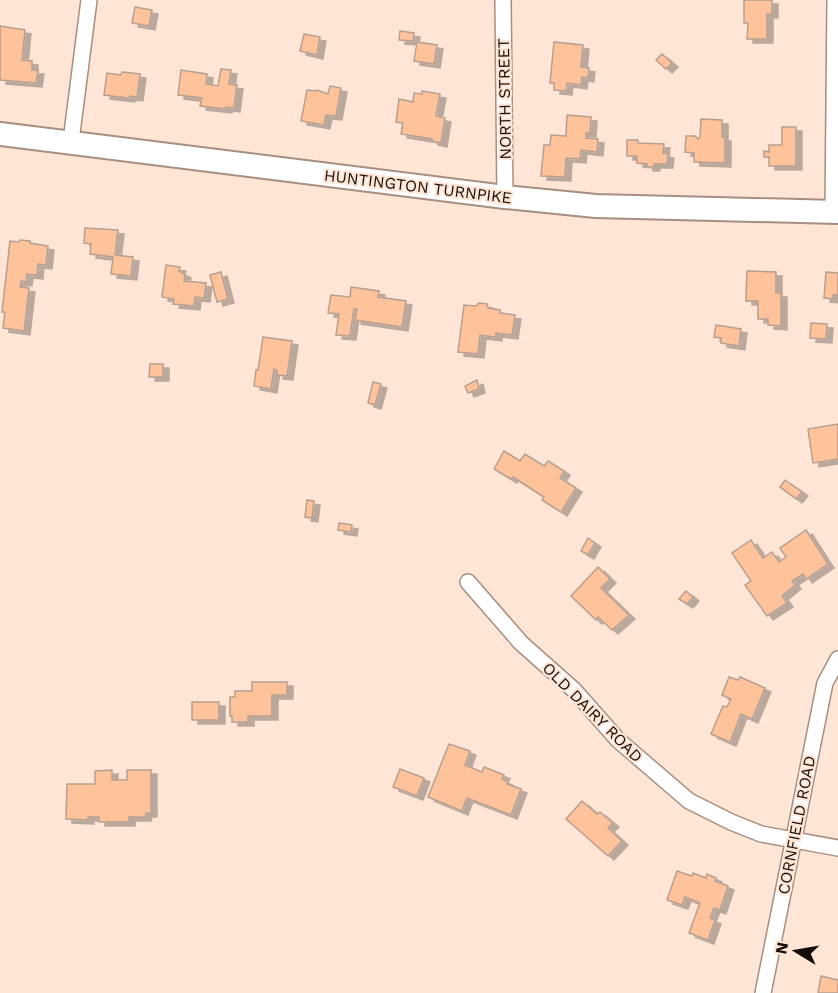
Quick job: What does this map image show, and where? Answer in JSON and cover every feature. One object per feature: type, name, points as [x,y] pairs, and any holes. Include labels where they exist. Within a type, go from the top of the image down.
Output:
[{"type":"main road","name":"HUNTINGTON TURNPIKE","points":[[0,134],[71,141],[505,197],[596,206],[836,212]]},
{"type":"street","points":[[71,141],[89,0]]},
{"type":"street","name":"NORTH STREET","points":[[503,0],[505,197]]},
{"type":"street","points":[[835,0],[836,212]]},
{"type":"street","name":"OLD DAIRY ROAD","points":[[468,582],[521,643],[574,690],[618,740],[689,801],[761,834],[838,848]]},
{"type":"street","name":"CORNFIELD ROAD","points":[[763,993],[825,683],[838,660]]},
{"type":"building","points":[[744,0],[772,0],[772,14],[767,14],[767,39],[747,39],[748,23],[744,23]]},
{"type":"building","points":[[135,7],[152,10],[149,26],[132,23]]},
{"type":"building","points":[[0,26],[25,30],[22,60],[32,61],[32,70],[38,70],[36,83],[0,80]]},
{"type":"building","points":[[400,31],[414,33],[413,41],[399,40]]},
{"type":"building","points":[[304,34],[320,37],[317,55],[300,51]]},
{"type":"building","points":[[417,42],[437,45],[434,64],[414,61]]},
{"type":"building","points":[[554,42],[583,45],[581,67],[589,68],[588,78],[582,77],[581,85],[567,83],[566,91],[554,90],[554,83],[550,83]]},
{"type":"building","points":[[662,54],[672,63],[666,69],[656,60]]},
{"type":"building","points":[[221,69],[231,70],[229,84],[237,85],[234,108],[200,106],[202,98],[178,95],[181,70],[207,74],[206,84],[218,86]]},
{"type":"building","points":[[122,72],[140,74],[137,97],[104,95],[107,73],[121,75]]},
{"type":"building","points":[[330,86],[341,88],[336,116],[326,115],[324,125],[301,121],[307,90],[317,90],[328,94]]},
{"type":"building","points":[[422,91],[440,94],[436,116],[445,118],[441,143],[432,141],[432,139],[401,134],[403,123],[396,122],[399,99],[413,102],[414,93],[422,94]]},
{"type":"building","points":[[567,115],[591,117],[590,133],[586,133],[586,138],[598,139],[597,152],[581,150],[580,159],[566,158],[565,177],[541,176],[544,145],[550,145],[551,135],[566,136]]},
{"type":"building","points":[[701,119],[722,120],[722,137],[725,137],[725,163],[694,162],[694,153],[685,152],[686,136],[695,136],[698,139],[700,137]]},
{"type":"building","points":[[782,127],[796,127],[796,166],[769,166],[769,157],[764,157],[764,151],[769,152],[769,145],[782,145]]},
{"type":"building","points":[[627,140],[638,140],[638,143],[664,144],[663,153],[668,154],[667,164],[654,164],[654,167],[647,167],[647,164],[637,163],[637,156],[627,156]]},
{"type":"building","points":[[85,228],[118,230],[115,255],[133,257],[131,276],[111,274],[113,257],[90,254],[91,244],[84,243]]},
{"type":"building","points":[[20,240],[48,246],[46,265],[38,264],[37,275],[27,274],[26,282],[21,281],[20,287],[29,288],[24,331],[3,328],[5,312],[2,312],[10,241],[19,242]]},
{"type":"building","points":[[166,265],[180,267],[179,271],[185,274],[184,281],[206,283],[204,298],[195,297],[194,306],[173,304],[174,299],[162,297]]},
{"type":"building","points":[[747,271],[776,272],[776,293],[781,293],[781,326],[768,325],[768,319],[758,319],[758,301],[746,301]]},
{"type":"building","points":[[221,272],[228,299],[217,302],[210,275]]},
{"type":"building","points":[[826,272],[838,273],[838,295],[833,295],[833,299],[824,298]]},
{"type":"building","points":[[351,287],[379,291],[378,297],[406,301],[402,327],[355,320],[357,309],[354,309],[350,336],[336,335],[339,314],[328,313],[331,295],[350,297]]},
{"type":"building","points":[[479,303],[487,304],[488,308],[500,310],[500,313],[515,315],[512,335],[496,333],[496,337],[480,335],[478,354],[458,352],[464,305],[476,306]]},
{"type":"building","points":[[811,323],[827,324],[826,339],[810,338]]},
{"type":"building","points":[[716,325],[741,329],[739,346],[721,343],[721,338],[714,337]]},
{"type":"building","points":[[263,337],[292,341],[287,376],[277,375],[277,370],[274,369],[271,389],[254,386]]},
{"type":"building","points":[[150,364],[163,364],[163,377],[149,377]]},
{"type":"building","points":[[477,380],[479,389],[468,393],[465,386]]},
{"type":"building","points":[[373,382],[381,384],[375,405],[368,403]]},
{"type":"building","points":[[838,424],[838,459],[813,463],[808,429]]},
{"type":"building","points":[[504,451],[520,461],[525,454],[544,466],[548,461],[564,471],[560,478],[576,488],[561,512],[542,500],[544,497],[513,477],[511,479],[494,469]]},
{"type":"building","points":[[785,480],[802,492],[796,499],[780,487]]},
{"type":"building","points":[[307,500],[314,501],[312,518],[305,517]]},
{"type":"building","points":[[339,523],[352,525],[351,532],[338,530]]},
{"type":"building","points":[[806,530],[828,564],[806,579],[803,574],[792,581],[795,585],[782,596],[787,603],[767,616],[745,585],[751,581],[732,553],[751,540],[763,558],[772,552],[779,562],[786,557],[780,548]]},
{"type":"building","points":[[588,538],[595,543],[588,555],[581,551]]},
{"type":"building","points":[[598,567],[610,579],[601,588],[629,615],[612,630],[598,617],[596,620],[571,596]]},
{"type":"building","points":[[686,591],[693,597],[687,604],[679,599]]},
{"type":"building","points":[[729,677],[738,680],[740,677],[765,688],[752,719],[741,714],[730,742],[711,734],[723,706],[727,707],[731,699],[722,695]]},
{"type":"building","points":[[252,682],[287,682],[287,695],[272,695],[272,716],[248,716],[248,722],[232,722],[230,697],[235,697],[235,691],[252,691]]},
{"type":"building","points":[[192,702],[219,702],[219,720],[192,720]]},
{"type":"building","points":[[449,744],[470,751],[465,765],[482,772],[484,767],[504,775],[502,779],[508,782],[507,784],[521,789],[511,815],[467,798],[462,811],[428,797]]},
{"type":"building","points":[[400,769],[424,778],[417,796],[393,787]]},
{"type":"building","points":[[112,770],[112,780],[127,780],[127,770],[151,770],[151,813],[146,813],[145,817],[129,817],[129,822],[99,822],[99,817],[88,817],[88,820],[66,819],[67,784],[95,784],[95,771]]},
{"type":"building","points":[[582,801],[597,814],[600,812],[613,823],[608,828],[622,841],[608,856],[566,819]]},
{"type":"building","points":[[677,871],[692,876],[693,873],[706,878],[707,874],[716,878],[715,881],[728,886],[720,910],[714,908],[710,918],[715,920],[708,940],[689,933],[700,903],[685,897],[682,905],[667,900]]},
{"type":"building","points":[[821,976],[838,980],[838,993],[818,993]]}]
